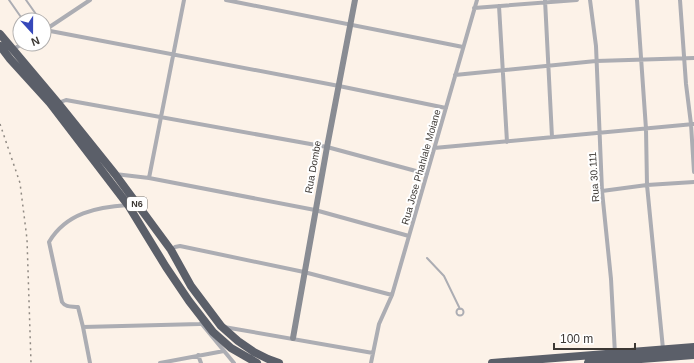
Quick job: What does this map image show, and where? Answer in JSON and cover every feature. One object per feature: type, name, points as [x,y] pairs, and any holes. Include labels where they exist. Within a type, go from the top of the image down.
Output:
[{"type":"highway","name":"N6","points":[[0,34],[6,49],[50,103],[128,205],[166,267],[203,322],[222,340],[228,350],[257,363]]},
{"type":"highway","name":"N6","points":[[6,49],[58,103],[115,174],[171,250],[191,286],[221,326],[238,341],[254,352],[279,363]]},
{"type":"highway","points":[[492,363],[694,347]]},
{"type":"highway","points":[[228,350],[245,363]]},
{"type":"highway","points":[[588,363],[694,355]]},
{"type":"street","points":[[52,25],[90,0]]},
{"type":"street","points":[[149,178],[184,0]]},
{"type":"street","points":[[226,0],[244,2],[463,47]]},
{"type":"street","name":"Rua Dombe","points":[[293,338],[315,210],[355,0]]},
{"type":"street","name":"Rua Jose Phahlale Moiane","points":[[371,363],[379,324],[392,295],[477,0]]},
{"type":"street","points":[[474,8],[545,1],[577,0]]},
{"type":"street","name":"Rua 30.111","points":[[590,0],[596,39],[602,191],[611,279],[615,354]]},
{"type":"street","points":[[636,0],[646,129],[647,186],[663,350]]},
{"type":"street","points":[[680,0],[686,84],[693,124],[694,172]]},
{"type":"street","points":[[545,1],[552,138]]},
{"type":"street","points":[[499,6],[507,142]]},
{"type":"street","points":[[52,31],[446,108]]},
{"type":"street","points":[[455,75],[549,67],[596,61],[694,58]]},
{"type":"street","points":[[58,103],[66,100],[327,147],[427,174]]},
{"type":"street","points":[[434,148],[693,124]]},
{"type":"street","points":[[115,174],[149,178],[315,210],[409,236]]},
{"type":"street","points":[[602,191],[694,182]]},
{"type":"street","points":[[90,363],[78,307],[64,305],[62,302],[49,242],[62,226],[81,214],[96,208],[128,205]]},
{"type":"street","points":[[171,250],[180,246],[304,272],[392,295]]},
{"type":"street","points":[[83,327],[203,322]]},
{"type":"street","points":[[221,326],[373,353]]},
{"type":"street","points":[[160,363],[228,350],[234,363]]},
{"type":"street","points":[[198,355],[201,363]]},
{"type":"lane","points":[[9,0],[17,12]]},
{"type":"lane","points":[[26,0],[34,12]]},
{"type":"lane","points":[[427,258],[444,276],[460,309]]},
{"type":"railway","points":[[0,124],[20,183],[27,239],[31,363]]}]
